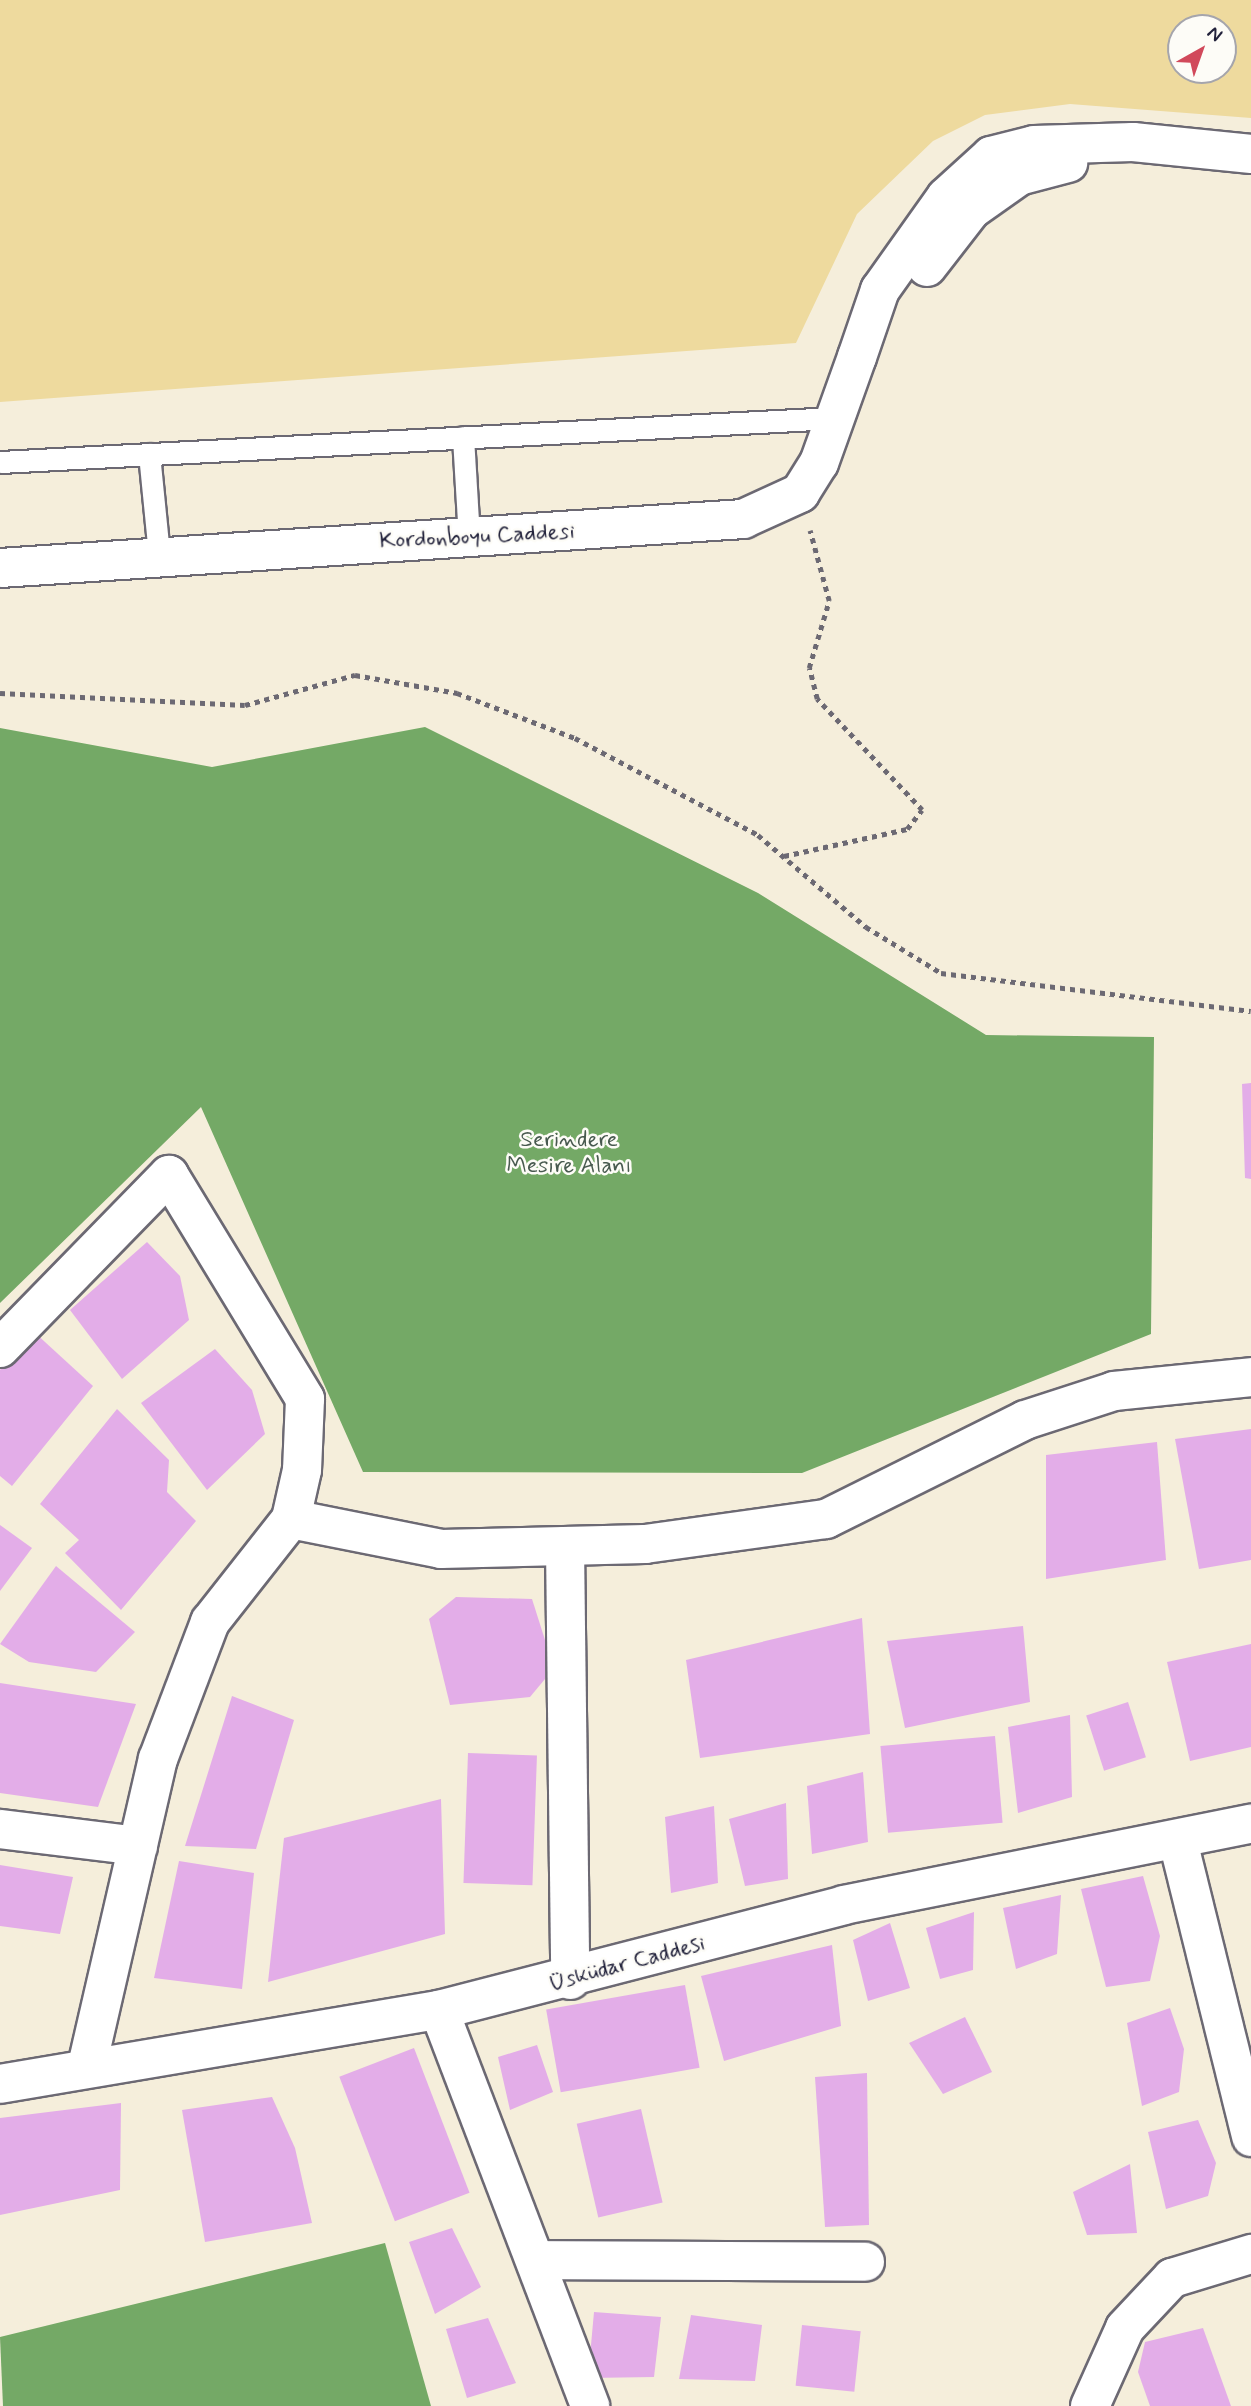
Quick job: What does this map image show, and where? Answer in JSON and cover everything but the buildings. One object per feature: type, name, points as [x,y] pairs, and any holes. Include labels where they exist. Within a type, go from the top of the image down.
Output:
[{"type":"street","points":[[800,493],[835,418],[880,290],[946,197],[991,156],[1034,145],[1133,142],[1251,154]]},
{"type":"street","points":[[857,357],[971,210],[1019,176],[1083,159],[1251,177]]},
{"type":"street","name":"Kordonboyu Caddesi","points":[[0,568],[159,555],[707,526],[743,519],[800,493]]},
{"type":"street","points":[[0,1348],[169,1175],[305,1399],[302,1470],[291,1519],[210,1622],[158,1759],[87,2066]]},
{"type":"street","points":[[291,1519],[441,1549],[645,1544],[826,1519],[1025,1420],[1114,1391],[1251,1377]]},
{"type":"street","points":[[565,1546],[570,1980]]},
{"type":"street","name":"Üsküdar Caddesi","points":[[0,2084],[87,2066],[439,2010],[570,1980],[844,1905],[1178,1841],[1251,1824]]},
{"type":"street","points":[[0,1829],[138,1846]]},
{"type":"street","points":[[1178,1841],[1251,2137]]},
{"type":"street","points":[[439,2010],[590,2406]]},
{"type":"street","points":[[1090,2406],[1125,2328],[1172,2278],[1251,2254]]},
{"type":"street","points":[[534,2260],[865,2262]]},
{"type":"lane","points":[[0,462],[835,418]]},
{"type":"lane","points":[[463,437],[469,538]]},
{"type":"lane","points":[[149,454],[159,555]]},
{"type":"path","points":[[783,856],[907,829],[922,810],[817,699],[809,668],[829,601],[800,493]]},
{"type":"path","points":[[0,693],[245,705],[355,676],[457,693],[575,738],[758,835],[866,927],[941,973],[1251,1011]]},
{"type":"green space","name":"Serindere Mesire Alanı","points":[[425,727],[758,893],[986,1035],[1154,1037],[1151,1334],[802,1473],[363,1472],[201,1107],[0,1303],[0,728],[212,767]]},
{"type":"green space","points":[[385,2243],[431,2406],[3,2406],[0,2337]]},
{"type":"sand","points":[[0,0],[1251,0],[1251,118],[1070,104],[985,115],[933,141],[857,214],[796,343],[0,402]]}]
